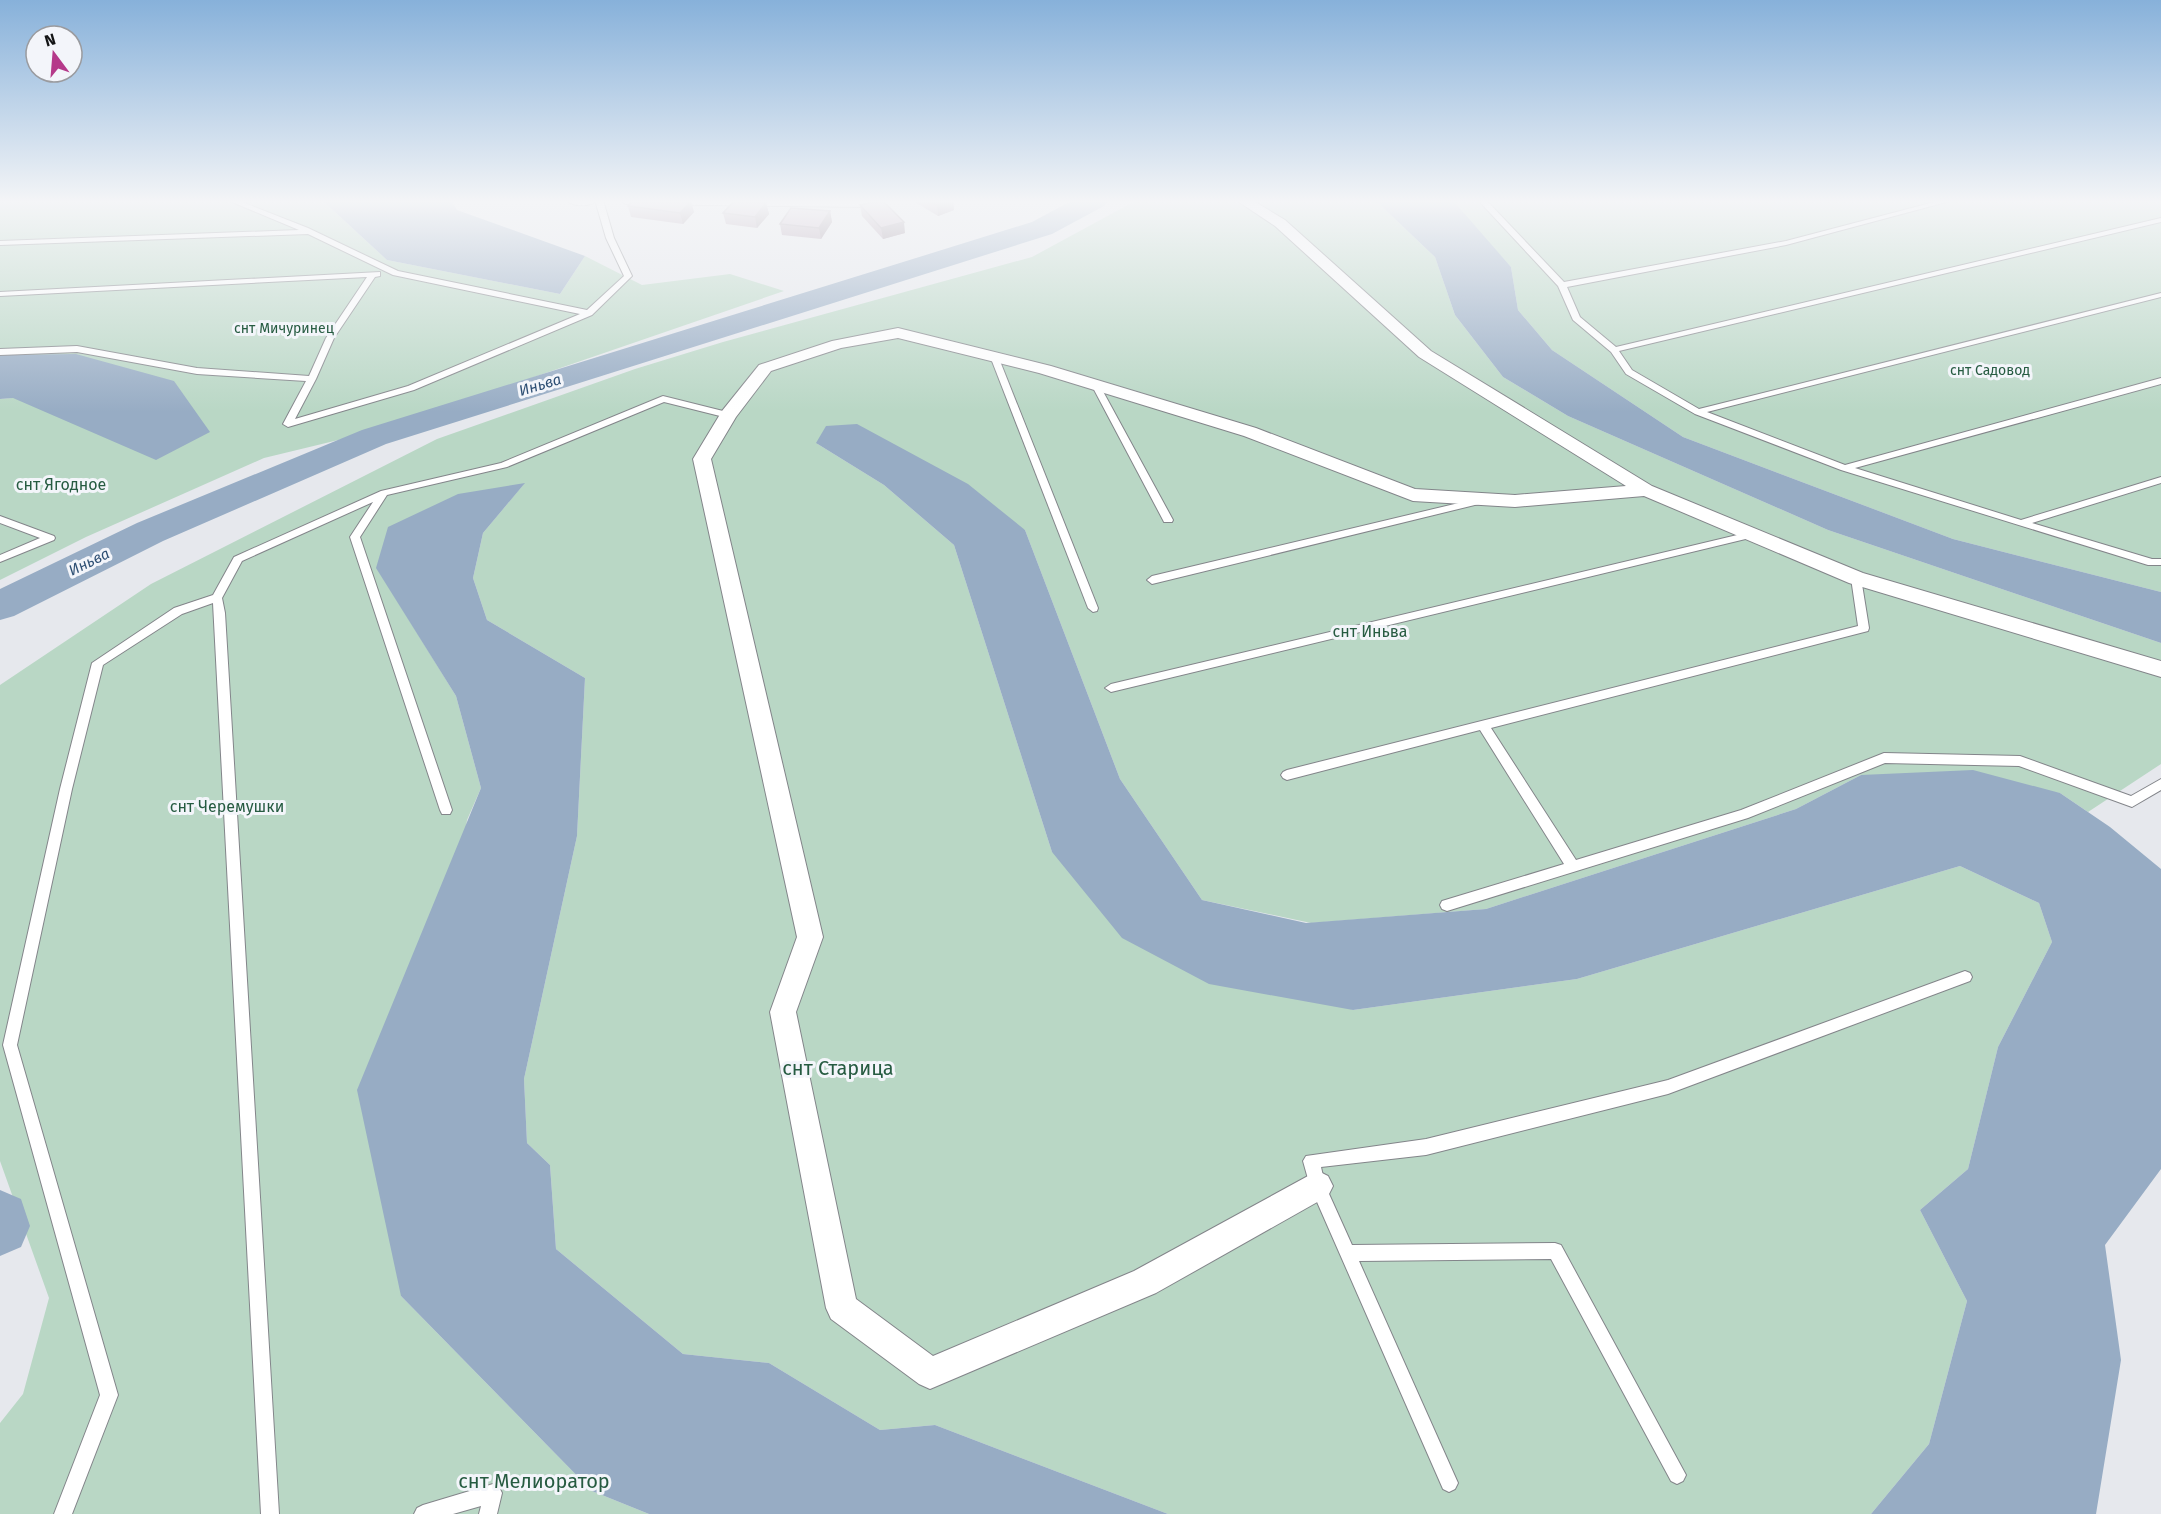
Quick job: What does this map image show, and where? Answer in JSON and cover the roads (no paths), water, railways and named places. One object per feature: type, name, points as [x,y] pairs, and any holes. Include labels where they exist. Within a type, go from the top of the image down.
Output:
[{"type":"street","points":[[1333,271],[1425,354],[1646,490],[1856,578],[2161,669]]},
{"type":"street","points":[[1318,1186],[1145,1282],[930,1373],[842,1308],[783,1012],[810,938],[702,459],[728,416],[765,368],[838,344],[898,333],[1095,384],[1250,432],[1413,495],[1515,501],[1646,490]]},
{"type":"lane","points":[[391,271],[589,312]]},
{"type":"lane","points":[[372,275],[330,338],[312,379],[288,424],[411,388],[589,312],[628,276],[625,271]]},
{"type":"lane","points":[[1548,271],[1562,285],[1576,318],[1614,350],[1629,372],[1698,412],[1844,468],[2021,524],[2151,562],[2161,562]]},
{"type":"lane","points":[[1562,285],[1639,271]]},
{"type":"lane","points":[[1614,350],[1948,271]]},
{"type":"lane","points":[[0,294],[396,273]]},
{"type":"lane","points":[[1698,412],[2161,295]]},
{"type":"lane","points":[[0,352],[77,349],[197,371],[312,379]]},
{"type":"lane","points":[[994,356],[1093,608]]},
{"type":"lane","points":[[1844,468],[2161,381]]},
{"type":"lane","points":[[1095,384],[1168,520]]},
{"type":"lane","points":[[270,1514],[218,598],[238,559],[384,493],[504,465],[663,399],[728,416]]},
{"type":"lane","points":[[2021,524],[2161,480]]},
{"type":"lane","points":[[384,493],[355,537],[446,810]]},
{"type":"lane","points":[[1152,580],[1489,499]]},
{"type":"lane","points":[[0,519],[51,538],[0,559]]},
{"type":"lane","points":[[1111,688],[1754,534]]},
{"type":"lane","points":[[1287,775],[1864,628],[1856,578]]},
{"type":"lane","points":[[63,1514],[109,1395],[10,1045],[66,789],[98,663],[178,611],[218,598]]},
{"type":"lane","points":[[1483,725],[1573,867]]},
{"type":"lane","points":[[1447,904],[1744,814],[1884,758],[2020,761],[2132,802],[2161,784]]},
{"type":"lane","points":[[1449,1484],[1318,1186],[1311,1161],[1426,1147],[1668,1087],[1965,977]]},
{"type":"lane","points":[[1347,1253],[1554,1251],[1677,1475]]},
{"type":"lane","points":[[423,1514],[493,1493],[488,1514]]},
{"type":"water","points":[[441,271],[575,271],[560,294]]},
{"type":"water","points":[[1440,271],[1512,271],[1518,310],[1552,350],[1683,437],[1953,539],[2161,592],[2161,643],[1828,530],[1568,416],[1503,377],[1455,315]]},
{"type":"water","points":[[76,354],[174,381],[210,432],[156,460],[13,398],[0,399],[0,355]]},
{"type":"water","points":[[857,424],[968,484],[1025,530],[1120,779],[1202,900],[1306,923],[1486,909],[1796,809],[1861,775],[1973,770],[2060,793],[2110,827],[2161,869],[2161,1169],[2105,1245],[2121,1360],[2096,1514],[1871,1514],[1929,1444],[1967,1301],[1920,1210],[1968,1169],[1998,1047],[2052,942],[2039,903],[1960,866],[1577,979],[1353,1010],[1209,984],[1122,938],[1052,852],[954,545],[884,485],[816,443],[826,426]]},
{"type":"water","points":[[525,483],[483,533],[473,578],[487,620],[585,678],[577,836],[524,1079],[527,1143],[550,1165],[556,1249],[683,1354],[769,1363],[880,1430],[935,1425],[1168,1514],[649,1514],[592,1491],[401,1296],[357,1090],[481,788],[456,696],[376,568],[388,527],[458,494]]},
{"type":"waterway","name":"Иньва","points":[[0,606],[150,532],[374,437],[906,271]]},
{"type":"waterway","name":"Иньва","points":[[0,1220],[0,1226]]},
{"type":"park label","name":"снт Мичуринец","points":[[284,328]]},
{"type":"park label","name":"снт Садовод","points":[[1990,370]]},
{"type":"park label","name":"снт Ягодное","points":[[61,484]]},
{"type":"park label","name":"снт Иньва","points":[[1370,631]]},
{"type":"park label","name":"снт Черемушки","points":[[227,806]]},
{"type":"park label","name":"снт Старица","points":[[838,1068]]},
{"type":"park label","name":"снт Мелиоратор","points":[[534,1481]]}]
